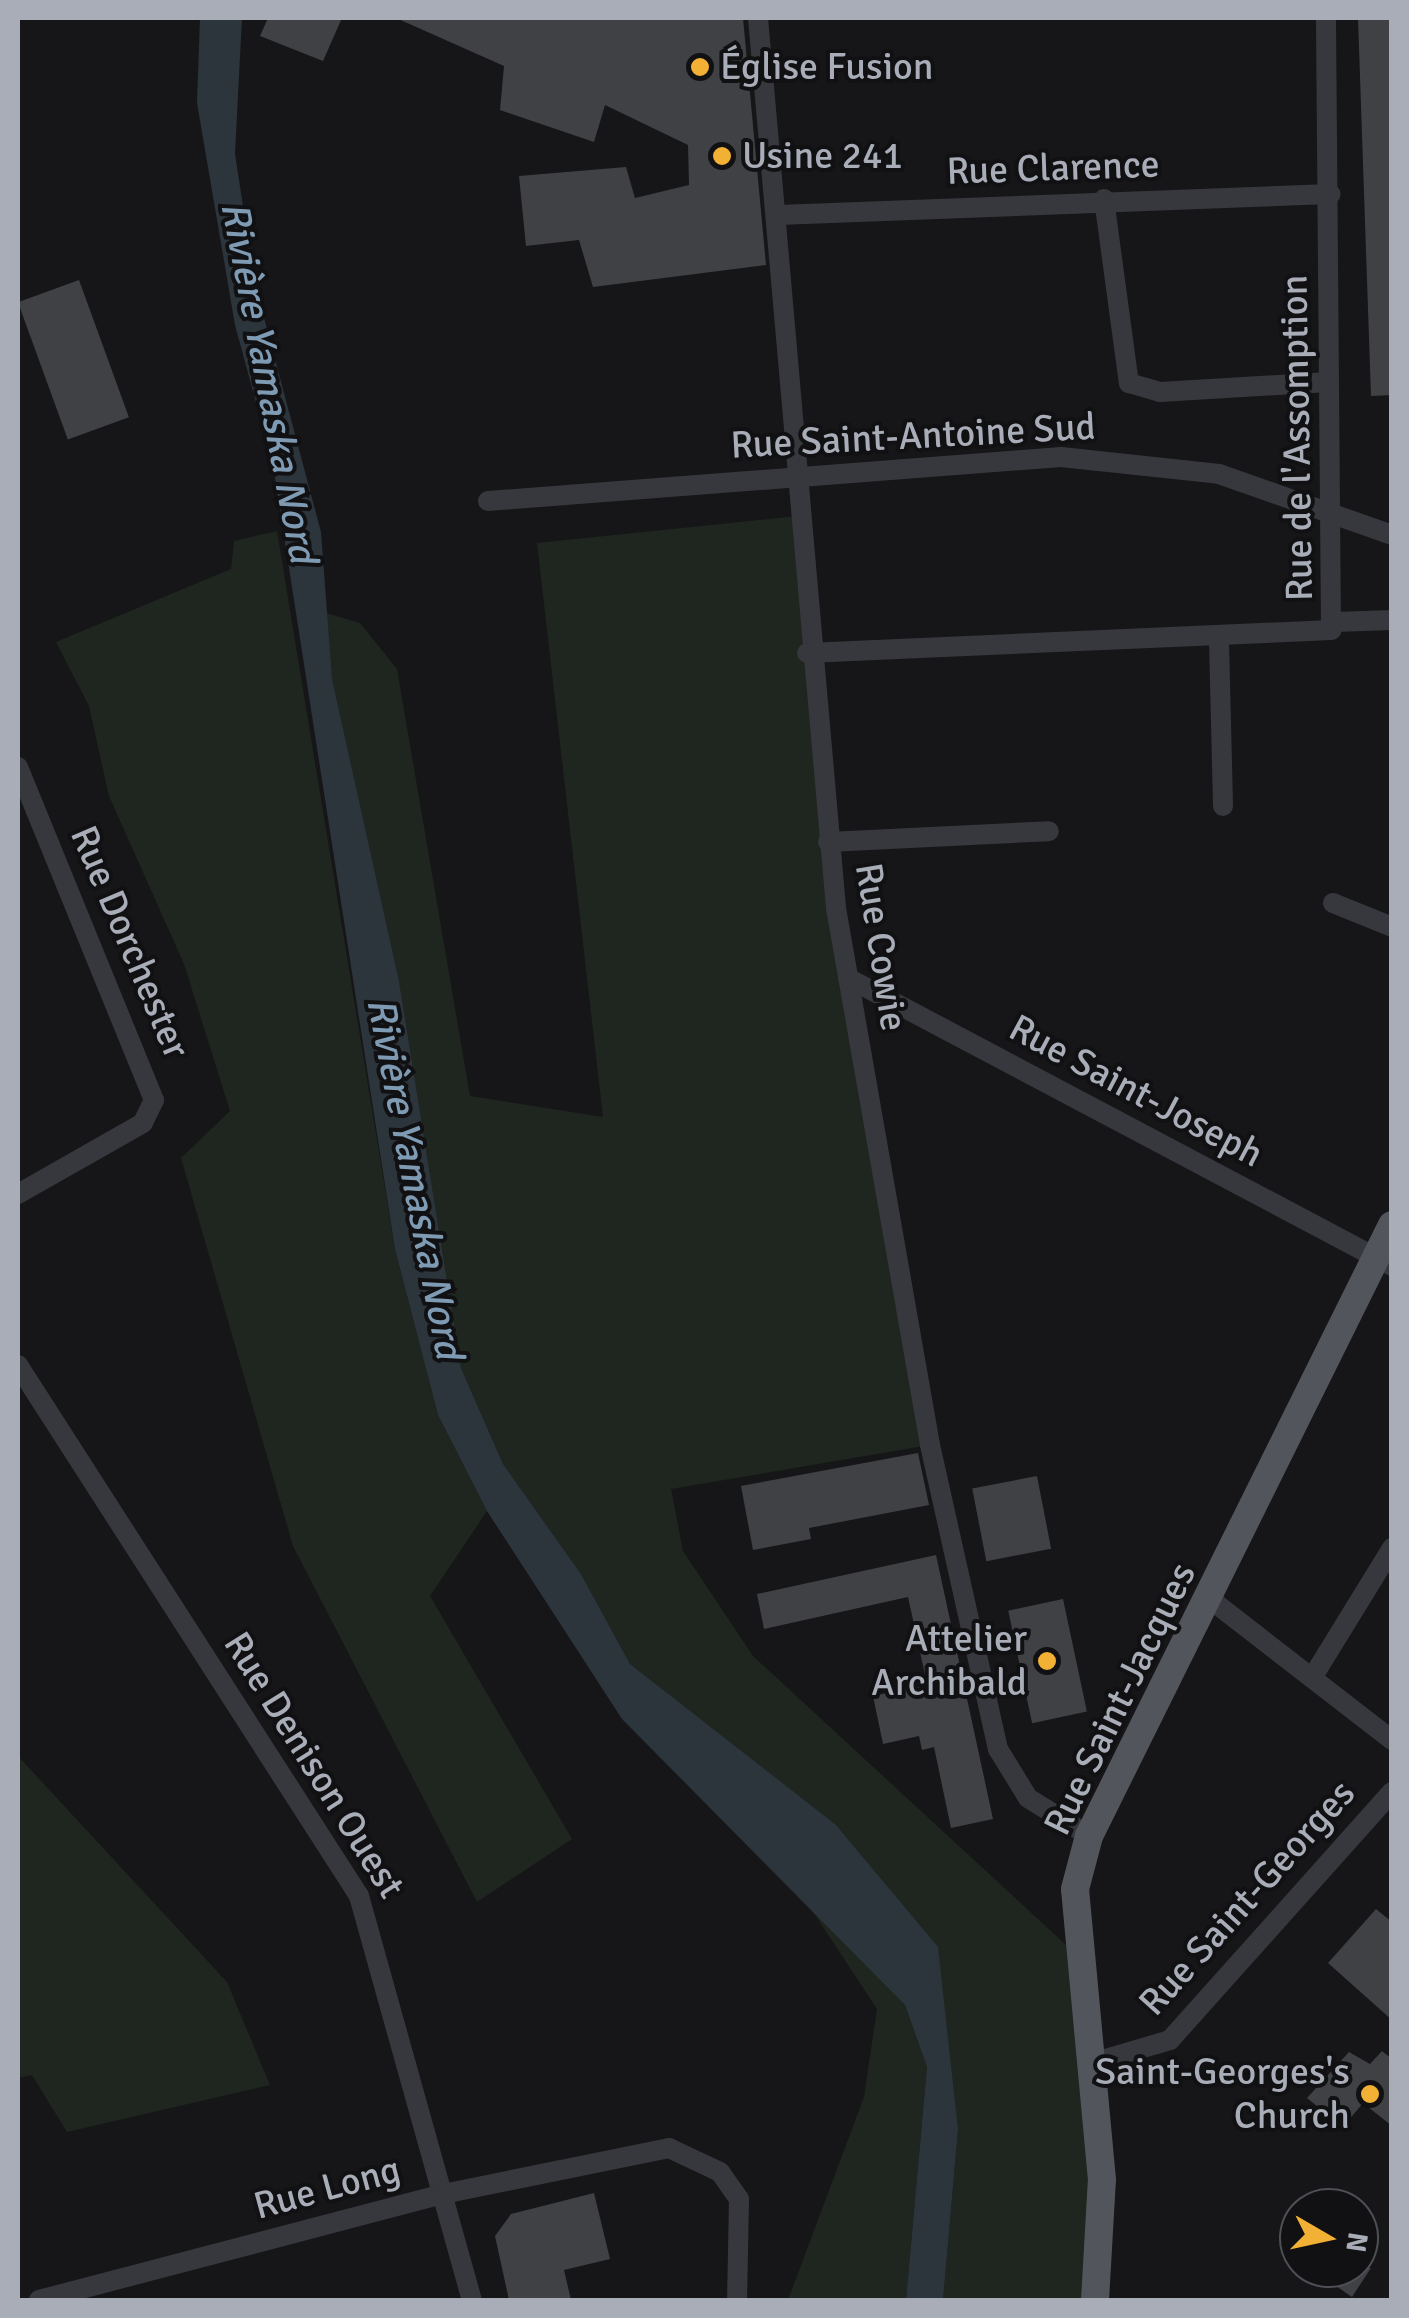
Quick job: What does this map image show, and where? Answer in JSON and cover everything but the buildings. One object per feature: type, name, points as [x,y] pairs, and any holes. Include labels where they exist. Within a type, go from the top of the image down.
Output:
[{"type":"main road","name":"Rue Saint-Jacques","points":[[1095,2300],[1096,2062],[1076,1923],[1088,1836],[1384,1262],[1392,1225]]},
{"type":"street","name":"Rue Cowie","points":[[758,18],[778,215],[807,653],[828,842],[848,978],[947,1534],[998,1749],[1028,1798],[1088,1836]]},
{"type":"street","name":"Rue de l'Assomption","points":[[807,653],[1326,635],[1334,622],[1336,514],[1328,382],[1331,194],[1326,18]]},
{"type":"street","name":"Rue Clarence","points":[[778,215],[1104,199],[1331,194]]},
{"type":"street","points":[[1104,199],[1128,383],[1160,392],[1328,382]]},
{"type":"street","name":"Rue Saint-Antoine Sud","points":[[488,501],[1061,457],[1156,462],[1336,514],[1392,535]]},
{"type":"street","points":[[1334,622],[1392,620]]},
{"type":"street","points":[[1218,641],[1223,806]]},
{"type":"street","name":"Rue Dorchester","points":[[18,767],[154,1100],[144,1123],[18,1194]]},
{"type":"street","points":[[828,842],[1049,832]]},
{"type":"street","points":[[1333,903],[1392,927]]},
{"type":"street","name":"Rue Saint-Joseph","points":[[848,978],[1384,1262]]},
{"type":"street","name":"Rue Denison Ouest","points":[[18,1366],[359,1896],[472,2300]]},
{"type":"street","points":[[1312,1678],[1392,1548]]},
{"type":"street","points":[[1210,1599],[1392,1740]]},
{"type":"street","name":"Rue Saint-Georges","points":[[1096,2062],[1170,2040],[1392,1792]]},
{"type":"street","name":"Rue Long","points":[[39,2300],[443,2194],[634,2148],[669,2148],[720,2172],[739,2199],[737,2300]]},
{"type":"shaded area","points":[[797,516],[836,908],[930,1445],[671,1489],[683,1551],[753,1656],[1078,1956],[1095,2062],[1091,2300],[943,2300],[958,2130],[835,1824],[630,1664],[581,1574],[503,1464],[461,1368],[399,981],[332,680],[323,612],[360,623],[397,669],[470,1096],[603,1117],[537,543]]},
{"type":"shaded area","points":[[277,531],[395,1249],[438,1415],[487,1511],[430,1596],[572,1839],[477,1902],[293,1546],[181,1158],[230,1111],[184,964],[109,796],[89,706],[56,642],[231,569],[234,541]]},
{"type":"shaded area","points":[[18,1756],[227,1982],[270,2085],[67,2132],[32,2075],[18,2078]]},
{"type":"shaded area","points":[[798,1889],[905,2005],[927,2067],[906,2300],[788,2300],[864,2097],[877,2009]]},
{"type":"water","name":"Rivière Yamaska Nord","points":[[200,18],[242,18],[235,154],[255,284],[321,532],[332,679],[399,981],[461,1368],[503,1464],[581,1574],[630,1664],[835,1824],[938,1947],[958,2130],[943,2300],[906,2300],[927,2067],[905,2005],[622,1719],[487,1511],[438,1415],[395,1249],[273,465],[235,325],[197,103]]},
{"type":"place","name":"Église Fusion","points":[[700,67]]},
{"type":"place","name":"Usine 241","points":[[722,156]]},
{"type":"place","name":"Attelier Archibald","points":[[1047,1661]]},
{"type":"place","name":"Saint-Georges's Church","points":[[1370,2094]]}]
